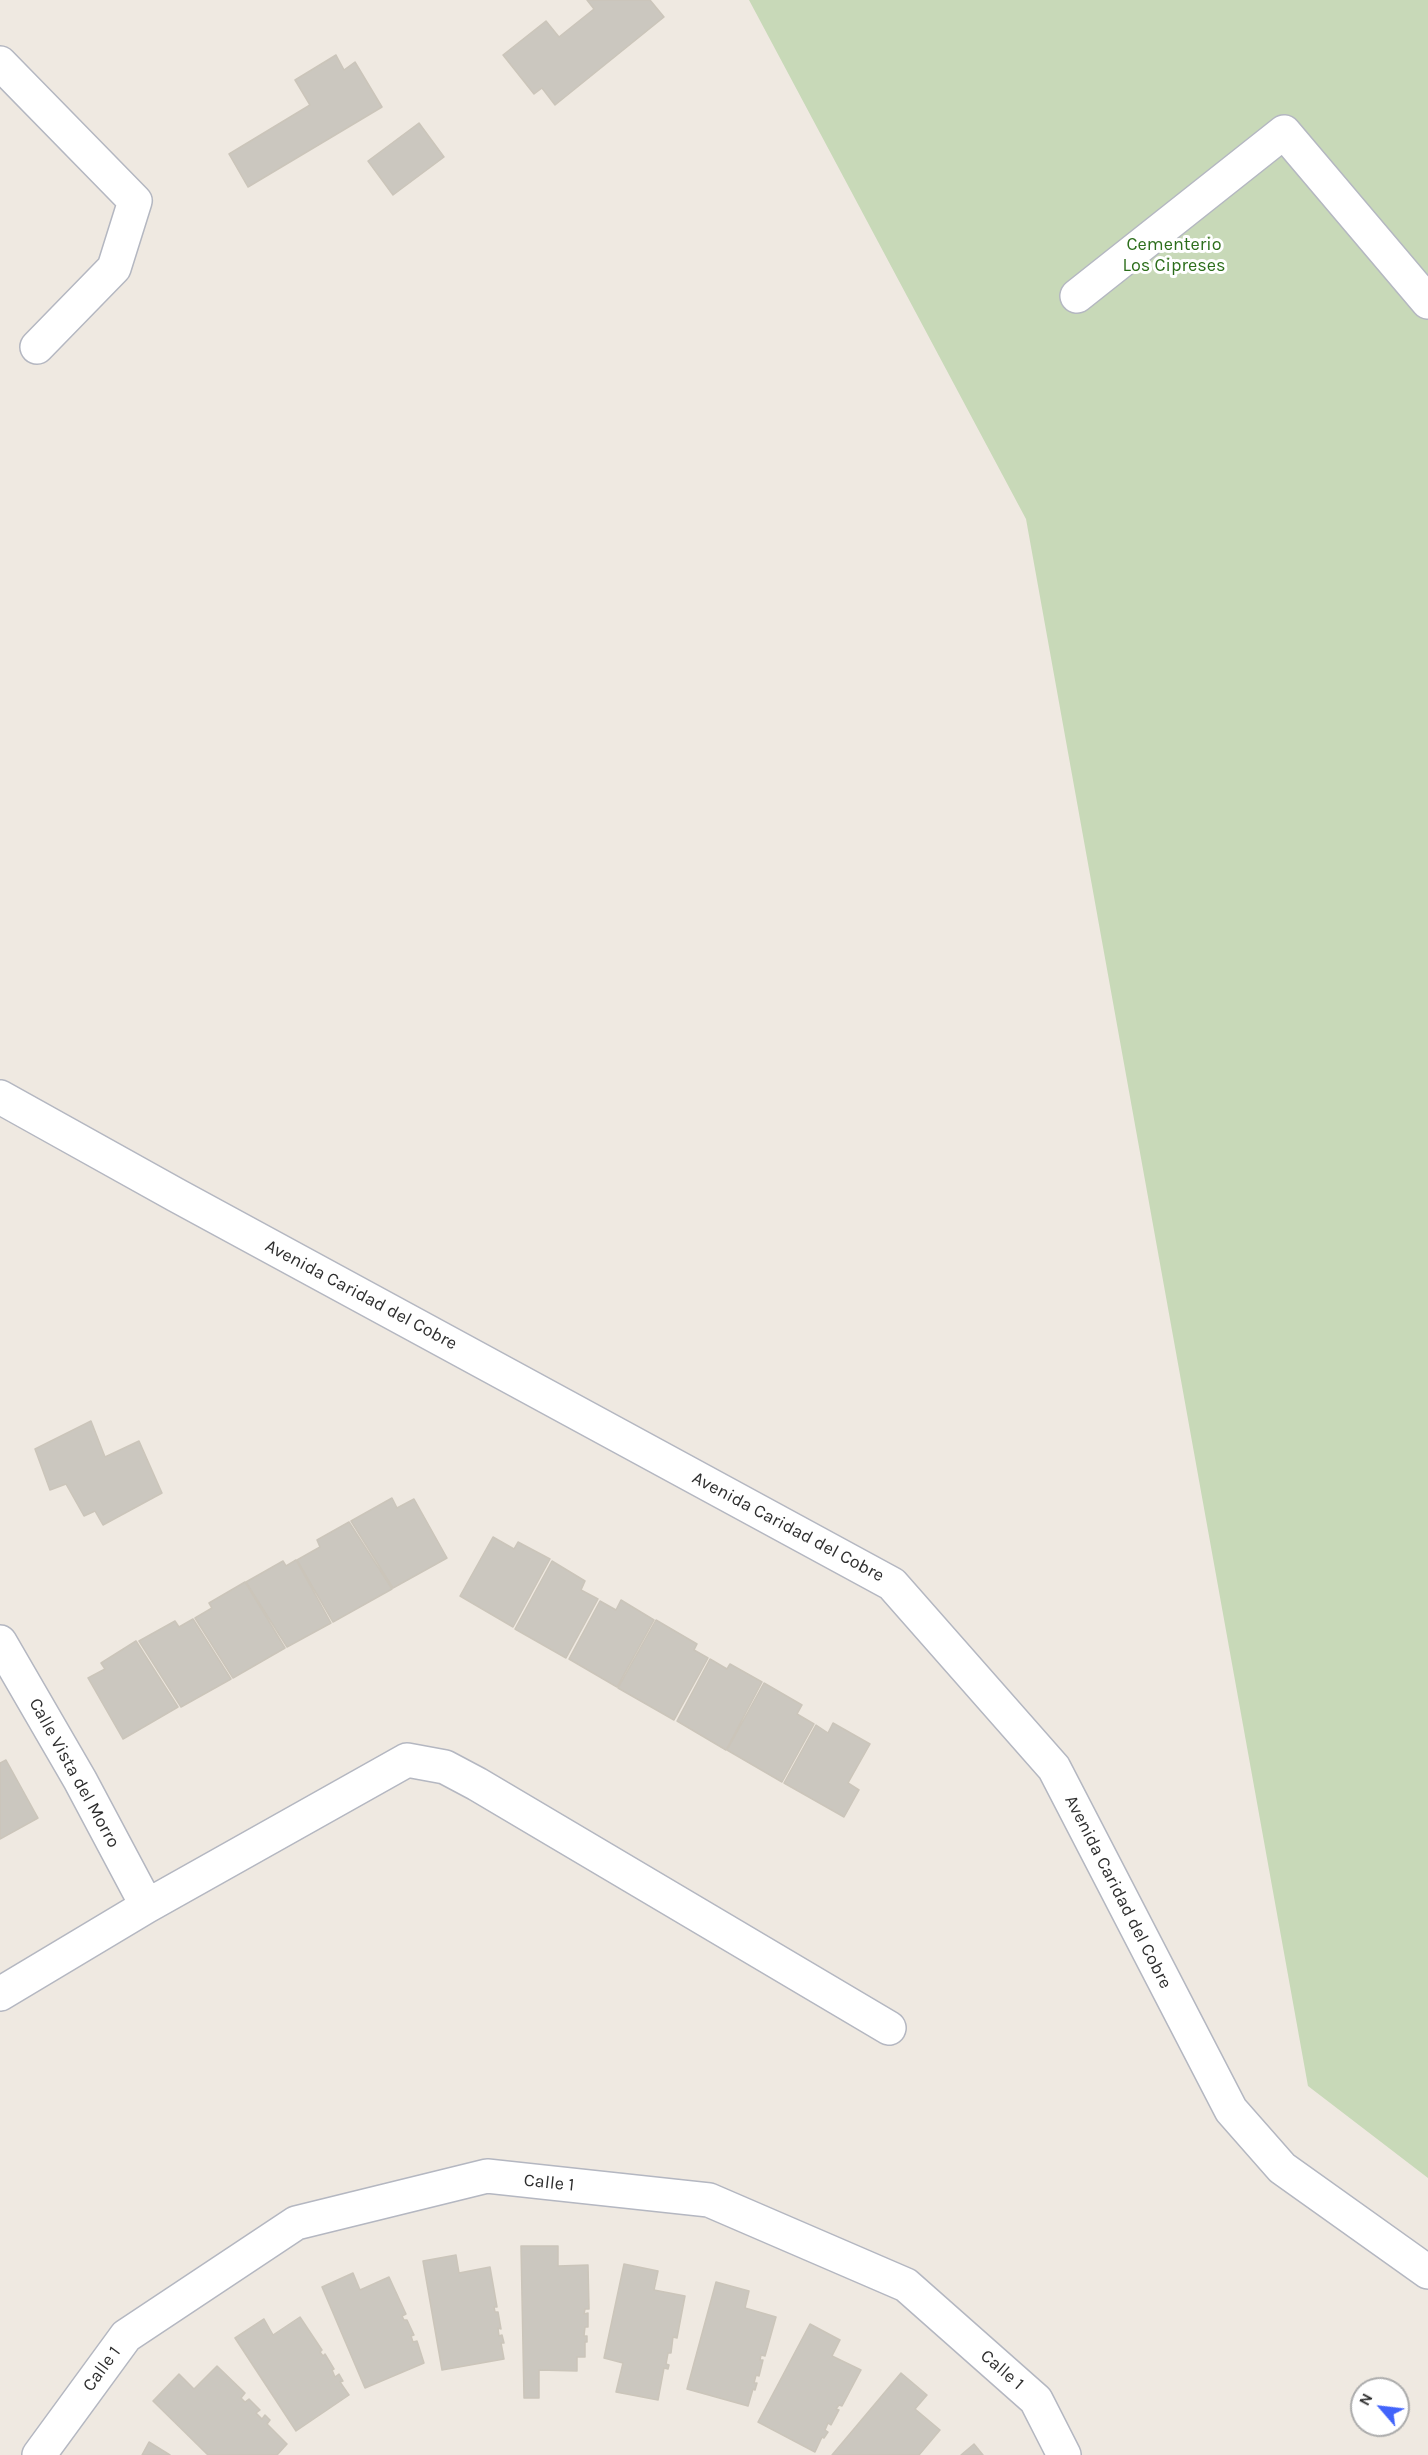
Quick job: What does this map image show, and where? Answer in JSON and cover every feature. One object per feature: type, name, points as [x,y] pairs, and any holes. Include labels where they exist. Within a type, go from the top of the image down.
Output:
[{"type":"street","points":[[0,63],[135,201],[114,268],[37,347]]},
{"type":"street","points":[[1077,296],[1284,132],[1428,302]]},
{"type":"street","name":"Avenida Caridad del Cobre","points":[[0,1097],[177,1196],[892,1584],[1054,1768],[1231,2110],[1282,2168],[1428,2272]]},
{"type":"street","name":"Calle Vista del Morro","points":[[0,1642],[80,1780],[147,1906]]},
{"type":"street","points":[[0,1994],[147,1906],[407,1760],[445,1767],[477,1784],[889,2028]]},
{"type":"street","name":"Calle 1","points":[[39,2455],[126,2336],[296,2223],[488,2176],[709,2200],[906,2284],[1036,2400],[1064,2455]]},
{"type":"green space","name":"Cementerio Los Cipreses","points":[[749,0],[1428,0],[1428,2178],[1308,2086],[1026,519]]},
{"type":"building","points":[[587,0],[650,0],[664,17],[555,105],[542,88],[534,94],[503,55],[546,21],[559,37],[594,9]]},
{"type":"building","points":[[336,55],[344,70],[355,62],[382,107],[248,187],[229,154],[310,105],[295,80]]},
{"type":"building","points":[[419,123],[444,157],[393,195],[368,161]]},
{"type":"building","points":[[91,1421],[105,1457],[139,1441],[162,1493],[103,1525],[95,1511],[84,1516],[66,1484],[50,1490],[35,1449]]},
{"type":"building","points":[[392,1498],[397,1508],[414,1499],[447,1558],[393,1588],[351,1521]]},
{"type":"building","points":[[349,1522],[392,1589],[333,1622],[297,1560],[320,1547],[317,1540]]},
{"type":"building","points":[[493,1537],[514,1549],[518,1542],[550,1559],[513,1627],[460,1596]]},
{"type":"building","points":[[296,1560],[331,1623],[287,1647],[246,1582],[283,1561],[286,1566]]},
{"type":"building","points":[[552,1561],[585,1581],[581,1590],[598,1599],[566,1658],[515,1629]]},
{"type":"building","points":[[245,1582],[285,1648],[233,1678],[195,1618],[212,1608],[209,1603]]},
{"type":"building","points":[[621,1600],[654,1620],[617,1687],[569,1659],[600,1601],[616,1610]]},
{"type":"building","points":[[193,1619],[231,1679],[181,1707],[139,1641],[175,1621],[179,1627]]},
{"type":"building","points":[[656,1620],[697,1644],[694,1650],[708,1658],[674,1720],[618,1688]]},
{"type":"building","points":[[136,1641],[178,1707],[123,1739],[88,1678],[105,1669],[101,1663]]},
{"type":"building","points":[[710,1659],[727,1669],[730,1664],[762,1682],[726,1750],[677,1721]]},
{"type":"building","points":[[764,1683],[802,1705],[797,1714],[814,1724],[782,1782],[727,1750]]},
{"type":"building","points":[[833,1723],[870,1744],[848,1783],[859,1790],[844,1817],[784,1783],[816,1725],[828,1733]]},
{"type":"building","points":[[6,1760],[38,1818],[0,1839],[0,1763]]},
{"type":"building","points":[[521,2246],[558,2246],[558,2266],[588,2265],[589,2309],[585,2309],[584,2314],[588,2313],[588,2327],[585,2327],[584,2336],[587,2336],[585,2357],[577,2357],[577,2371],[539,2370],[539,2398],[524,2398]]},
{"type":"building","points":[[456,2255],[459,2273],[490,2267],[497,2307],[494,2307],[495,2312],[498,2312],[501,2329],[498,2328],[499,2336],[502,2335],[504,2343],[501,2343],[504,2359],[442,2370],[423,2261]]},
{"type":"building","points":[[624,2264],[658,2271],[654,2290],[685,2296],[677,2338],[673,2337],[671,2353],[668,2353],[666,2364],[669,2365],[668,2369],[664,2368],[658,2400],[616,2392],[623,2363],[604,2358]]},
{"type":"building","points":[[353,2273],[360,2290],[389,2277],[406,2314],[402,2316],[404,2320],[407,2320],[414,2335],[411,2336],[413,2342],[417,2341],[424,2363],[365,2388],[322,2287]]},
{"type":"building","points":[[716,2282],[749,2291],[745,2308],[776,2317],[765,2356],[761,2355],[760,2360],[763,2360],[759,2376],[756,2375],[754,2383],[757,2383],[748,2406],[687,2389]]},
{"type":"building","points":[[300,2317],[322,2350],[320,2352],[323,2356],[325,2354],[334,2369],[332,2370],[335,2377],[339,2374],[343,2381],[340,2382],[349,2395],[296,2431],[235,2338],[264,2319],[273,2335]]},
{"type":"building","points":[[810,2324],[840,2340],[832,2356],[861,2370],[842,2406],[839,2405],[836,2409],[839,2410],[831,2425],[828,2423],[825,2430],[828,2432],[824,2438],[822,2437],[815,2452],[758,2422]]},
{"type":"building","points":[[217,2366],[245,2393],[241,2398],[245,2402],[249,2399],[260,2410],[256,2413],[262,2419],[265,2415],[270,2420],[267,2424],[287,2444],[277,2455],[208,2455],[153,2401],[179,2374],[194,2389]]},
{"type":"building","points":[[901,2373],[927,2395],[915,2409],[940,2430],[919,2455],[832,2455]]},
{"type":"building","points":[[149,2442],[170,2455],[142,2455]]},
{"type":"building","points":[[974,2444],[983,2455],[961,2455]]}]
